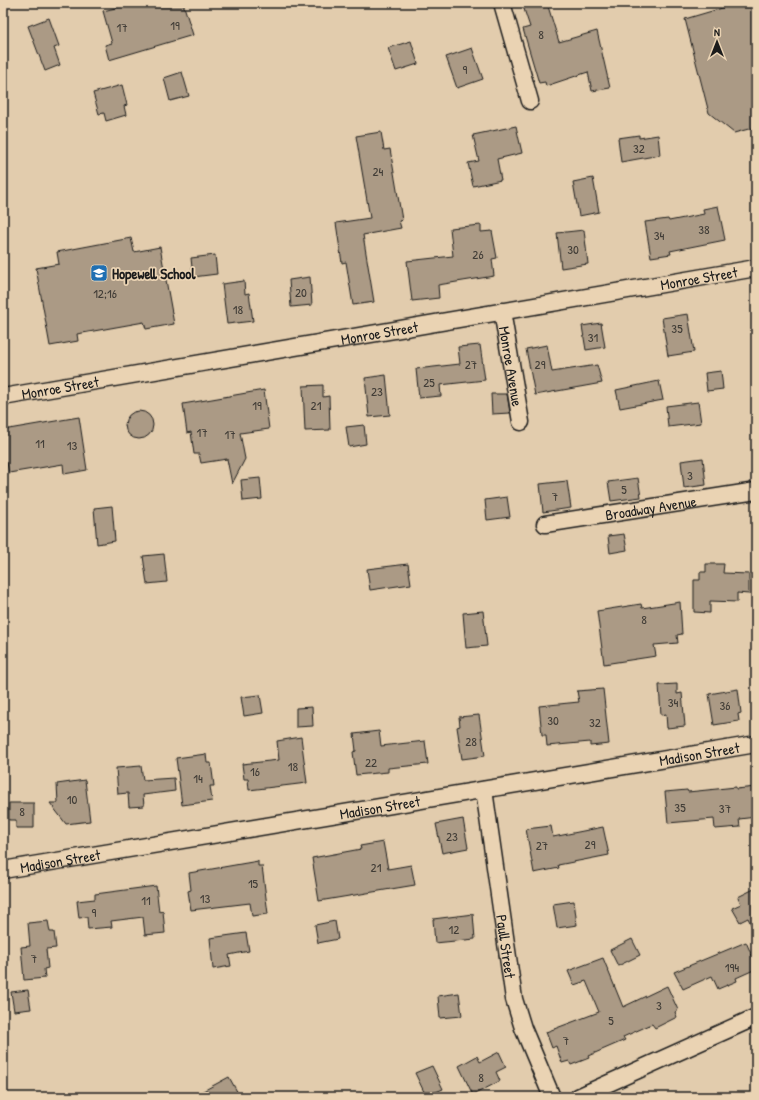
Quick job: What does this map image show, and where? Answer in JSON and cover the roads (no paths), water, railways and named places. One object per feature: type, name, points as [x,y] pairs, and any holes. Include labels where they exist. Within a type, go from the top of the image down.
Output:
[{"type":"street","points":[[502,3],[530,101]]},
{"type":"street","name":"Monroe Street","points":[[3,397],[756,268]]},
{"type":"street","name":"Monroe Avenue","points":[[502,311],[521,422]]},
{"type":"street","name":"Broadway Avenue","points":[[545,524],[756,491]]},
{"type":"street","name":"Madison Street","points":[[3,870],[756,744]]},
{"type":"street","name":"Paull Street","points":[[484,790],[514,999],[521,1023],[552,1097]]},
{"type":"street","points":[[578,1097],[756,1017]]},
{"type":"place","name":"Hopewell School","points":[[99,273]]}]
